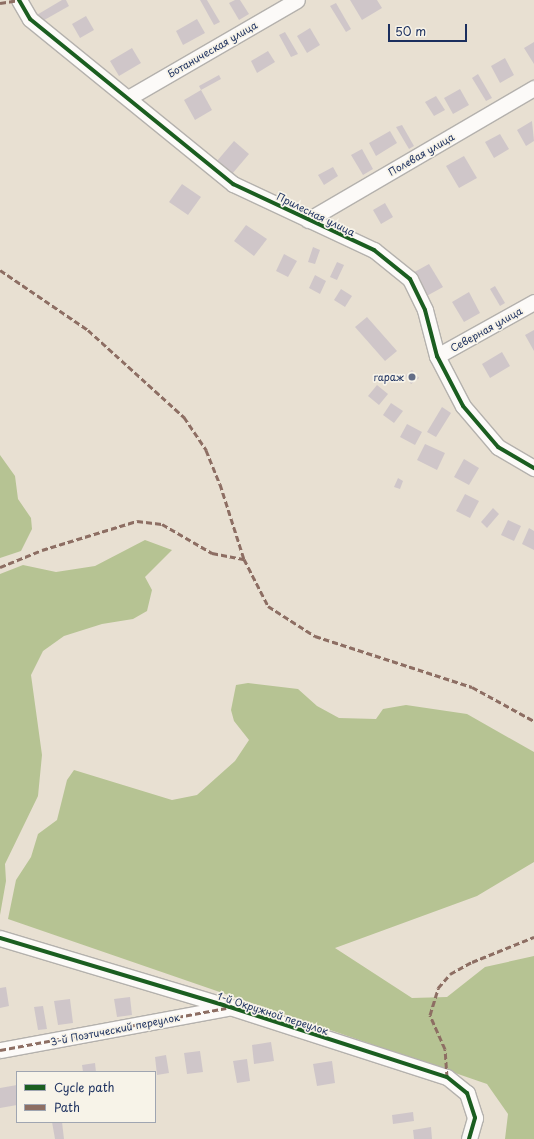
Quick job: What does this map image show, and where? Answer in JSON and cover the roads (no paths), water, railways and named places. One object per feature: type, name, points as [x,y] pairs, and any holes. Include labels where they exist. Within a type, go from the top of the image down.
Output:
[{"type":"street","name":"Прилесная улица","points":[[19,0],[30,19],[233,184],[374,250],[410,279],[424,310],[437,356],[463,406],[498,447],[534,468]]},
{"type":"street","name":"Ботаническая улица","points":[[128,98],[297,0]]},
{"type":"street","name":"Полевая улица","points":[[308,220],[534,88]]},
{"type":"street","name":"Северная улица","points":[[437,356],[534,302]]},
{"type":"street","name":"1-й Окружной переулок","points":[[0,938],[230,1007],[447,1077],[467,1093],[475,1118],[469,1139]]},
{"type":"street","name":"3-й Поэтический переулок","points":[[0,1050],[230,1007]]},
{"type":"place","name":"гараж","points":[[412,377]]}]
